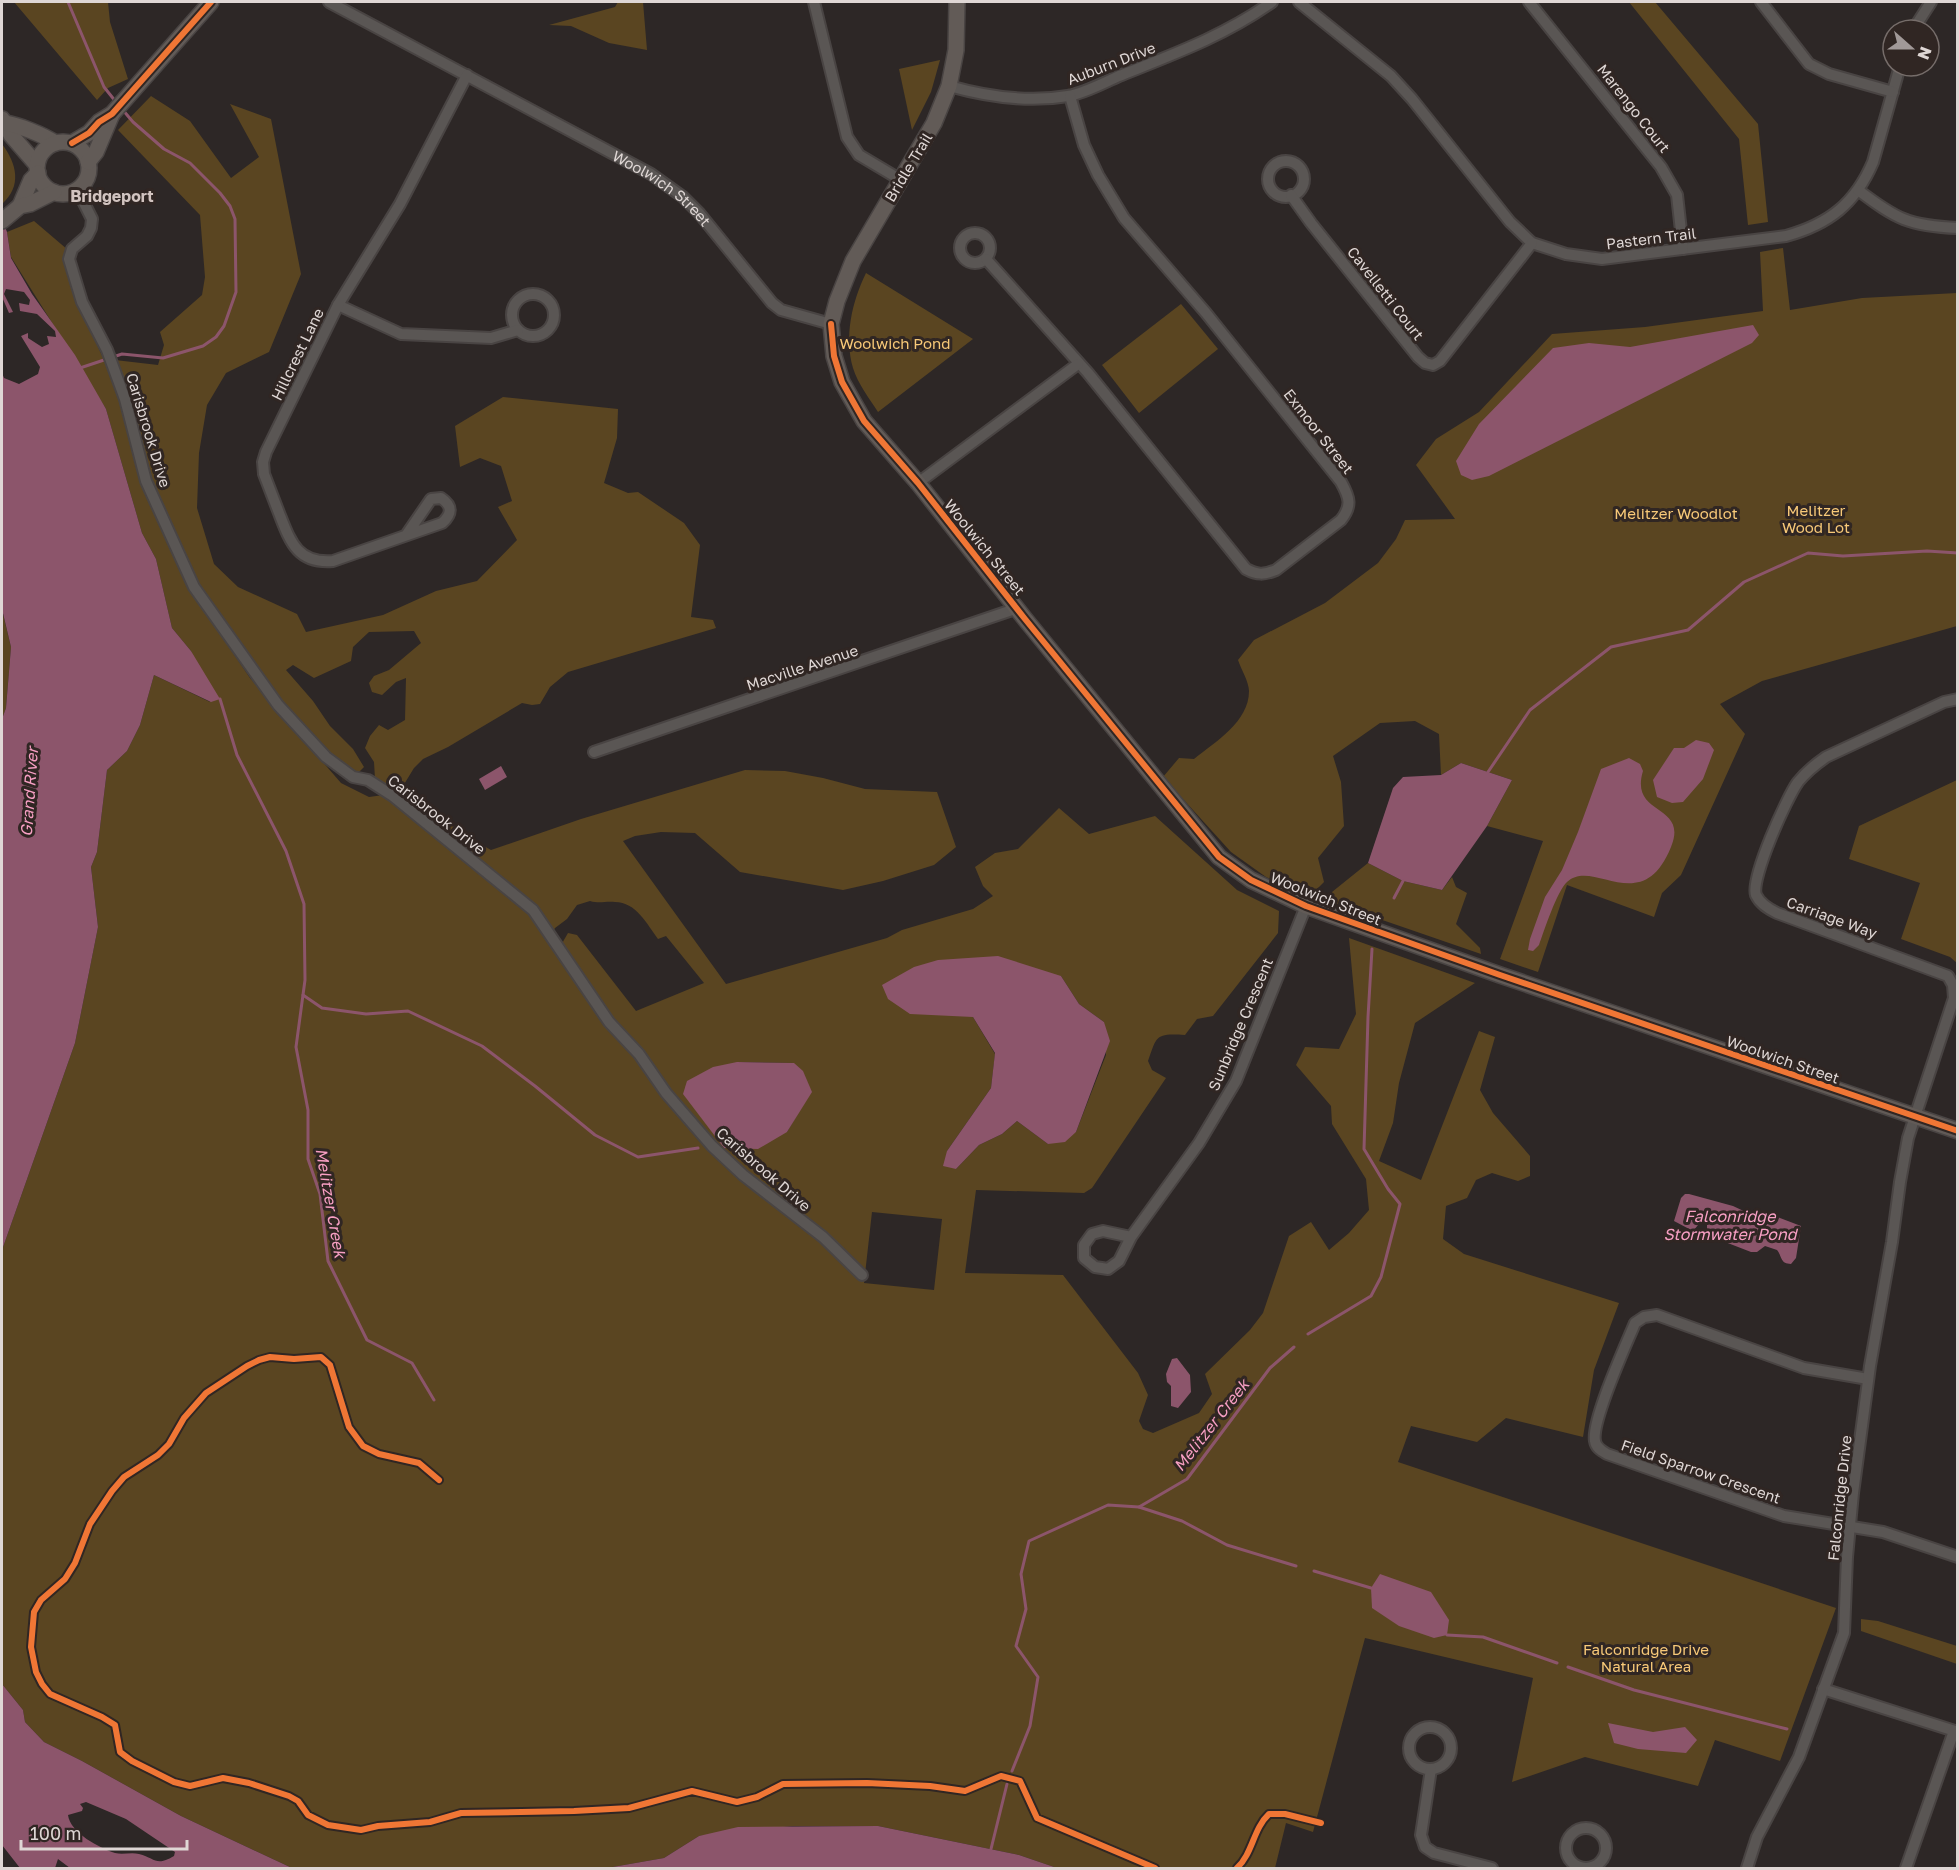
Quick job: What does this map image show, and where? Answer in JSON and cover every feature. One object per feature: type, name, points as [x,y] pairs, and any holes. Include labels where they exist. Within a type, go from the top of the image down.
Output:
[{"type":"street","points":[[10,215],[38,169],[45,149],[55,143],[72,143],[89,133],[99,122],[112,114],[211,2]]},
{"type":"street","name":"Woolwich Street","points":[[329,2],[651,174],[683,197],[699,213],[772,303],[781,310],[831,324],[834,356],[842,382],[864,421],[918,483],[1219,857],[1251,880],[1306,906],[1511,979],[1958,1131]]},
{"type":"street","points":[[814,2],[847,138],[859,155],[900,180]]},
{"type":"street","name":"Bridle Trail","points":[[831,324],[837,301],[853,261],[934,123],[949,86],[956,50],[957,2]]},
{"type":"street","name":"Auburn Drive","points":[[949,86],[985,96],[1008,99],[1070,96],[1208,41],[1272,2]]},
{"type":"street","name":"Pastern Trail","points":[[1299,2],[1391,76],[1510,222],[1532,243],[1566,254],[1602,259],[1786,236],[1805,231],[1824,222],[1840,211],[1867,177],[1897,78]]},
{"type":"street","name":"Marengo Court","points":[[1529,2],[1661,167],[1677,195],[1683,249]]},
{"type":"street","points":[[1761,2],[1809,64],[1829,74],[1893,92]]},
{"type":"street","points":[[1921,18],[1931,2]]},
{"type":"street","name":"Hillcrest Lane","points":[[407,534],[333,561],[321,562],[310,559],[291,543],[264,474],[263,462],[338,304],[400,204],[467,75]]},
{"type":"street","name":"Exmoor Street","points":[[1070,96],[1084,145],[1098,175],[1124,218],[1206,313],[1341,482],[1350,500],[1348,510],[1341,520],[1276,570],[1265,574],[1254,574],[1246,569],[1078,364]]},
{"type":"street","points":[[88,162],[96,152],[112,114]]},
{"type":"street","points":[[3,121],[38,169],[44,185],[54,192],[66,193],[77,189],[87,177],[88,162],[83,151],[72,143]]},
{"type":"street","points":[[3,121],[46,137],[55,143]]},
{"type":"street","name":"Carisbrook Drive","points":[[77,189],[92,219],[91,228],[87,236],[72,249],[69,260],[82,302],[107,350],[125,399],[146,481],[194,587],[278,705],[326,757],[353,777],[368,780],[393,796],[533,910],[609,1022],[639,1054],[666,1092],[712,1146],[743,1175],[823,1237],[862,1275]]},
{"type":"street","points":[[1858,190],[1893,215],[1911,223],[1929,227],[1958,228]]},
{"type":"street","points":[[10,215],[54,192]]},
{"type":"street","name":"Cavelletti Court","points":[[1291,195],[1389,322],[1425,363],[1433,364],[1440,361],[1532,243]]},
{"type":"street","points":[[918,483],[1078,364],[986,258]]},
{"type":"street","points":[[338,304],[401,334],[491,338],[518,330]]},
{"type":"street","name":"Macville Avenue","points":[[594,752],[1018,608]]},
{"type":"street","name":"Carriage Way","points":[[1915,1116],[1954,998],[1953,985],[1948,975],[1777,913],[1764,906],[1756,894],[1755,882],[1780,815],[1798,783],[1812,767],[1836,752],[1944,702],[1958,699]]},
{"type":"street","name":"Sunbridge Crescent","points":[[1131,1237],[1104,1232],[1092,1234],[1084,1245],[1084,1258],[1095,1267],[1108,1269],[1119,1261],[1131,1237],[1198,1143],[1236,1081],[1306,906]]},
{"type":"street","name":"Falconridge Drive","points":[[1747,1869],[1757,1837],[1799,1757],[1844,1633],[1850,1527],[1868,1379],[1900,1182],[1915,1116]]},
{"type":"street","name":"Field Sparrow Crescent","points":[[1850,1527],[1784,1516],[1607,1454],[1599,1449],[1595,1440],[1598,1420],[1606,1395],[1635,1323],[1644,1317],[1657,1315],[1804,1368],[1868,1379]]},
{"type":"street","points":[[1850,1527],[1883,1532],[1958,1557]]},
{"type":"street","points":[[1823,1689],[1956,1731],[1906,1869]]},
{"type":"street","points":[[1425,1727],[1439,1729],[1449,1739],[1451,1745],[1448,1759],[1444,1764],[1431,1769],[1418,1766],[1413,1761],[1409,1748],[1413,1734],[1425,1727]]},
{"type":"street","points":[[1431,1769],[1421,1835],[1425,1847],[1434,1853],[1492,1869]]},
{"type":"green space","points":[[14,2],[108,2],[110,22],[128,79],[108,88],[97,100]]},
{"type":"green space","points":[[618,2],[643,2],[647,50],[609,43],[571,26],[549,25],[615,7]]},
{"type":"green space","points":[[1629,2],[1655,2],[1758,124],[1768,222],[1748,225],[1739,139]]},
{"type":"green space","points":[[940,60],[931,92],[912,130],[899,69]]},
{"type":"green space","points":[[151,96],[190,121],[231,178],[259,157],[230,104],[271,119],[301,274],[269,352],[226,373],[207,405],[199,453],[197,508],[214,564],[238,587],[297,614],[306,632],[383,615],[436,591],[477,581],[517,540],[498,507],[512,501],[501,466],[480,458],[460,467],[455,426],[503,397],[618,409],[617,438],[604,483],[628,493],[638,492],[684,523],[700,545],[691,617],[713,620],[716,628],[568,672],[550,687],[540,704],[522,703],[448,747],[423,759],[414,768],[403,786],[396,790],[385,787],[375,779],[374,762],[365,748],[370,736],[379,725],[388,730],[405,720],[406,678],[396,682],[382,695],[372,692],[369,683],[374,676],[389,670],[421,643],[414,631],[369,632],[353,647],[351,661],[314,678],[293,665],[286,670],[313,701],[330,726],[353,749],[364,767],[358,773],[325,749],[282,703],[200,589],[146,469],[115,360],[158,365],[164,345],[160,332],[202,295],[205,277],[200,215],[118,130]]},
{"type":"green space","points":[[2,144],[14,167],[15,182],[13,190],[2,204]]},
{"type":"green space","name":"Falconridge Drive Natural Area","points":[[34,221],[68,250],[66,262],[72,289],[117,389],[186,583],[250,678],[341,783],[369,797],[405,792],[424,799],[466,836],[491,850],[581,819],[745,770],[785,771],[865,789],[937,792],[956,847],[934,865],[883,881],[843,890],[740,872],[695,833],[661,832],[635,836],[623,841],[726,984],[887,938],[902,930],[973,909],[993,896],[983,886],[975,867],[995,853],[1018,849],[1059,808],[1089,834],[1155,816],[1237,890],[1279,911],[1278,933],[1213,1016],[1197,1019],[1185,1035],[1162,1036],[1156,1041],[1148,1061],[1152,1070],[1166,1078],[1092,1188],[1084,1193],[976,1190],[965,1273],[1063,1275],[1138,1373],[1148,1395],[1139,1421],[1143,1429],[1153,1433],[1199,1413],[1212,1394],[1205,1374],[1250,1330],[1263,1313],[1289,1236],[1311,1222],[1329,1250],[1349,1233],[1369,1210],[1366,1179],[1332,1124],[1331,1106],[1296,1065],[1305,1047],[1339,1049],[1356,1014],[1349,938],[1475,983],[1415,1023],[1399,1083],[1393,1123],[1379,1161],[1421,1180],[1479,1031],[1495,1037],[1480,1090],[1493,1113],[1530,1156],[1530,1176],[1518,1181],[1492,1173],[1476,1180],[1467,1198],[1446,1206],[1443,1239],[1464,1254],[1619,1303],[1594,1370],[1583,1437],[1506,1418],[1477,1442],[1411,1426],[1398,1462],[1836,1608],[1780,1761],[1715,1740],[1698,1786],[1585,1757],[1512,1782],[1533,1678],[1365,1638],[1313,1832],[1286,1823],[1275,1868],[1057,1868],[1019,1855],[878,1826],[793,1826],[699,1836],[664,1858],[607,1868],[292,1868],[181,1816],[44,1742],[25,1722],[23,1710],[2,1684],[2,1250],[75,1043],[98,927],[91,867],[97,852],[107,770],[127,751],[140,725],[154,675],[210,702],[191,651],[172,628],[156,559],[142,533],[106,409],[11,257],[7,232]],"holes":[[[590,901],[615,902],[629,906],[640,915],[658,939],[666,936],[704,983],[636,1011],[577,935],[568,933],[557,952],[549,939],[555,928],[567,919],[577,905]],[[1061,976],[1079,1004],[1104,1022],[1106,1055],[1076,1132],[1048,1144],[1017,1121],[1002,1134],[979,1145],[956,1169],[947,1151],[991,1088],[995,1054],[973,1017]],[[737,1062],[794,1063],[797,1115],[787,1132]],[[872,1212],[942,1219],[934,1290],[864,1283]]]},
{"type":"green space","name":"Melitzer Woodlot","points":[[1783,248],[1790,310],[1862,298],[1957,293],[1957,626],[1762,681],[1720,704],[1745,734],[1681,875],[1662,893],[1654,917],[1567,885],[1538,972],[1500,959],[1543,841],[1487,826],[1512,780],[1461,763],[1441,775],[1439,734],[1415,721],[1380,723],[1333,756],[1341,782],[1344,826],[1318,858],[1324,882],[1314,892],[1303,894],[1266,877],[1231,852],[1163,777],[1179,758],[1194,759],[1237,722],[1247,702],[1249,691],[1238,660],[1254,640],[1325,603],[1378,563],[1396,539],[1405,520],[1455,519],[1416,465],[1436,439],[1479,412],[1552,334],[1645,327],[1763,311],[1760,252]]},
{"type":"green space","name":"Woolwich Pond","points":[[866,273],[973,339],[878,412],[855,374],[850,356],[849,332],[853,307]]},
{"type":"green space","points":[[1181,304],[1218,349],[1139,413],[1102,365]]},
{"type":"green space","points":[[2,610],[11,647],[6,708],[2,719]]},
{"type":"green space","points":[[1957,780],[1957,963],[1950,957],[1901,939],[1920,883],[1849,859],[1859,826]]},
{"type":"green space","points":[[1368,863],[1403,881],[1442,890],[1452,877],[1456,887],[1467,893],[1456,924],[1480,948],[1481,954],[1333,903],[1332,892]]},
{"type":"green space","points":[[1861,1619],[1878,1621],[1957,1646],[1957,1664],[1861,1631]]},
{"type":"water","name":"Grand River","points":[[2,219],[7,232],[11,258],[32,294],[75,355],[106,409],[142,533],[156,559],[172,628],[191,651],[220,699],[211,702],[154,675],[140,725],[127,751],[107,770],[97,852],[91,867],[98,927],[75,1043],[2,1250],[2,719],[6,708],[11,647],[2,609],[2,373],[4,378],[19,384],[38,374],[40,367],[21,336],[28,333],[28,338],[42,347],[49,344],[47,336],[56,337],[55,331],[37,314],[20,311],[19,303],[29,305],[30,300],[24,292],[6,289],[4,294],[13,312],[9,313],[2,297]]},
{"type":"water","points":[[1753,325],[1759,335],[1752,343],[1489,476],[1472,480],[1461,475],[1456,461],[1479,424],[1553,348],[1589,343],[1630,347]]},
{"type":"water","points":[[1696,740],[1709,743],[1714,750],[1703,779],[1683,802],[1672,803],[1657,797],[1653,780],[1674,748],[1684,748]]},
{"type":"water","points":[[1629,758],[1640,764],[1643,771],[1641,786],[1644,796],[1672,823],[1674,833],[1671,847],[1659,868],[1646,879],[1632,883],[1578,876],[1567,882],[1555,902],[1539,945],[1533,951],[1528,950],[1545,897],[1562,870],[1601,769]]},
{"type":"water","points":[[1461,763],[1512,780],[1487,826],[1442,890],[1403,881],[1368,863],[1393,788],[1403,777],[1441,775]]},
{"type":"water","points":[[501,766],[507,777],[485,790],[479,779]]},
{"type":"water","points":[[998,956],[1061,976],[1079,1004],[1104,1022],[1110,1041],[1076,1132],[1065,1142],[1048,1144],[1017,1121],[1002,1134],[979,1145],[956,1169],[943,1166],[947,1151],[991,1088],[995,1053],[973,1017],[910,1014],[888,999],[882,985],[914,967],[938,960]]},
{"type":"water","points":[[737,1062],[794,1063],[803,1071],[812,1092],[787,1132],[758,1149],[724,1148],[683,1094],[687,1081],[713,1067]]},
{"type":"water","name":"Falconridge Stormwater Pond","points":[[1685,1194],[1733,1206],[1748,1213],[1767,1213],[1801,1226],[1796,1258],[1791,1264],[1787,1264],[1777,1250],[1765,1246],[1757,1252],[1751,1252],[1707,1235],[1707,1221],[1704,1218],[1693,1231],[1674,1221],[1681,1198]]},
{"type":"water","points":[[1177,1358],[1190,1375],[1191,1392],[1178,1408],[1171,1406],[1171,1386],[1167,1382],[1166,1374],[1172,1359]]},
{"type":"water","points":[[1380,1574],[1431,1592],[1449,1620],[1447,1635],[1434,1638],[1399,1626],[1372,1608],[1371,1588]]},
{"type":"water","points":[[2,1684],[23,1710],[25,1722],[44,1742],[181,1816],[292,1868],[70,1868],[58,1859],[55,1868],[20,1868],[2,1845]],"holes":[[[86,1802],[126,1819],[175,1852],[174,1856],[163,1861],[156,1861],[139,1854],[118,1854],[109,1851],[80,1834],[70,1822],[68,1815],[82,1811],[80,1804]]]},
{"type":"water","points":[[1608,1723],[1653,1732],[1685,1727],[1697,1740],[1686,1753],[1638,1749],[1614,1743]]},
{"type":"water","points":[[878,1826],[1019,1855],[1057,1868],[607,1868],[664,1858],[699,1836],[738,1827]]},
{"type":"waterway","points":[[68,2],[104,87],[116,102]]},
{"type":"waterway","points":[[80,368],[122,354],[163,358],[203,346],[216,337],[224,326],[236,292],[235,219],[230,206],[190,163],[164,149],[133,122],[122,109]]},
{"type":"waterway","name":"Melitzer Creek","points":[[1488,772],[1530,710],[1611,647],[1688,630],[1744,582],[1808,553],[1843,556],[1927,551],[1958,553]]},
{"type":"waterway","name":"Melitzer Creek","points":[[220,699],[237,755],[286,851],[304,904],[305,980],[296,1047],[308,1110],[308,1159],[320,1194],[328,1261],[367,1340],[412,1363],[434,1400]]},
{"type":"waterway","points":[[1394,898],[1403,881]]},
{"type":"waterway","name":"Melitzer Creek","points":[[1308,1334],[1371,1296],[1381,1277],[1400,1204],[1388,1189],[1364,1149],[1372,949]]},
{"type":"waterway","points":[[303,995],[322,1008],[366,1014],[408,1011],[482,1046],[595,1135],[638,1157],[698,1148]]},
{"type":"waterway","name":"Melitzer Creek","points":[[1139,1507],[1187,1479],[1270,1368],[1294,1347]]},
{"type":"waterway","name":"Melitzer Creek","points":[[1012,1771],[1030,1726],[1038,1677],[1016,1646],[1026,1609],[1021,1574],[1029,1541],[1108,1505],[1139,1507],[1182,1521],[1227,1545],[1296,1566]]},
{"type":"waterway","points":[[1314,1571],[1371,1588]]},
{"type":"waterway","points":[[1447,1635],[1483,1637],[1557,1663]]},
{"type":"waterway","points":[[1568,1667],[1634,1690],[1787,1729]]},
{"type":"waterway","name":"Melitzer Creek","points":[[991,1849],[1007,1784]]},
{"type":"cycle path","points":[[72,143],[89,133],[99,122],[112,114],[211,2]]},
{"type":"cycle path","points":[[831,324],[834,356],[842,382],[864,421],[918,483],[1025,619],[1219,857],[1251,880],[1306,906],[1500,975],[1958,1131]]},
{"type":"cycle path","points":[[439,1480],[419,1463],[379,1454],[363,1446],[349,1427],[330,1365],[321,1357],[294,1359],[270,1357],[259,1360],[206,1393],[184,1418],[169,1444],[158,1455],[124,1477],[112,1491],[90,1524],[75,1563],[65,1579],[41,1600],[34,1612],[31,1647],[36,1672],[50,1694],[115,1725],[120,1752],[132,1761],[174,1782],[190,1786],[223,1778],[249,1783],[289,1796],[298,1801],[308,1815],[328,1825],[361,1830],[378,1826],[430,1822],[461,1813],[629,1808],[692,1791],[737,1802],[757,1797],[783,1784],[867,1783],[930,1786],[965,1791],[1001,1776],[1020,1781],[1037,1818],[1155,1868]]},
{"type":"cycle path","points":[[1237,1868],[1269,1814],[1285,1814],[1321,1823]]},
{"type":"district","name":"Bridgeport","points":[[112,196]]},
{"type":"park label","name":"Melitzer Wood Lot","points":[[1816,518]]}]
